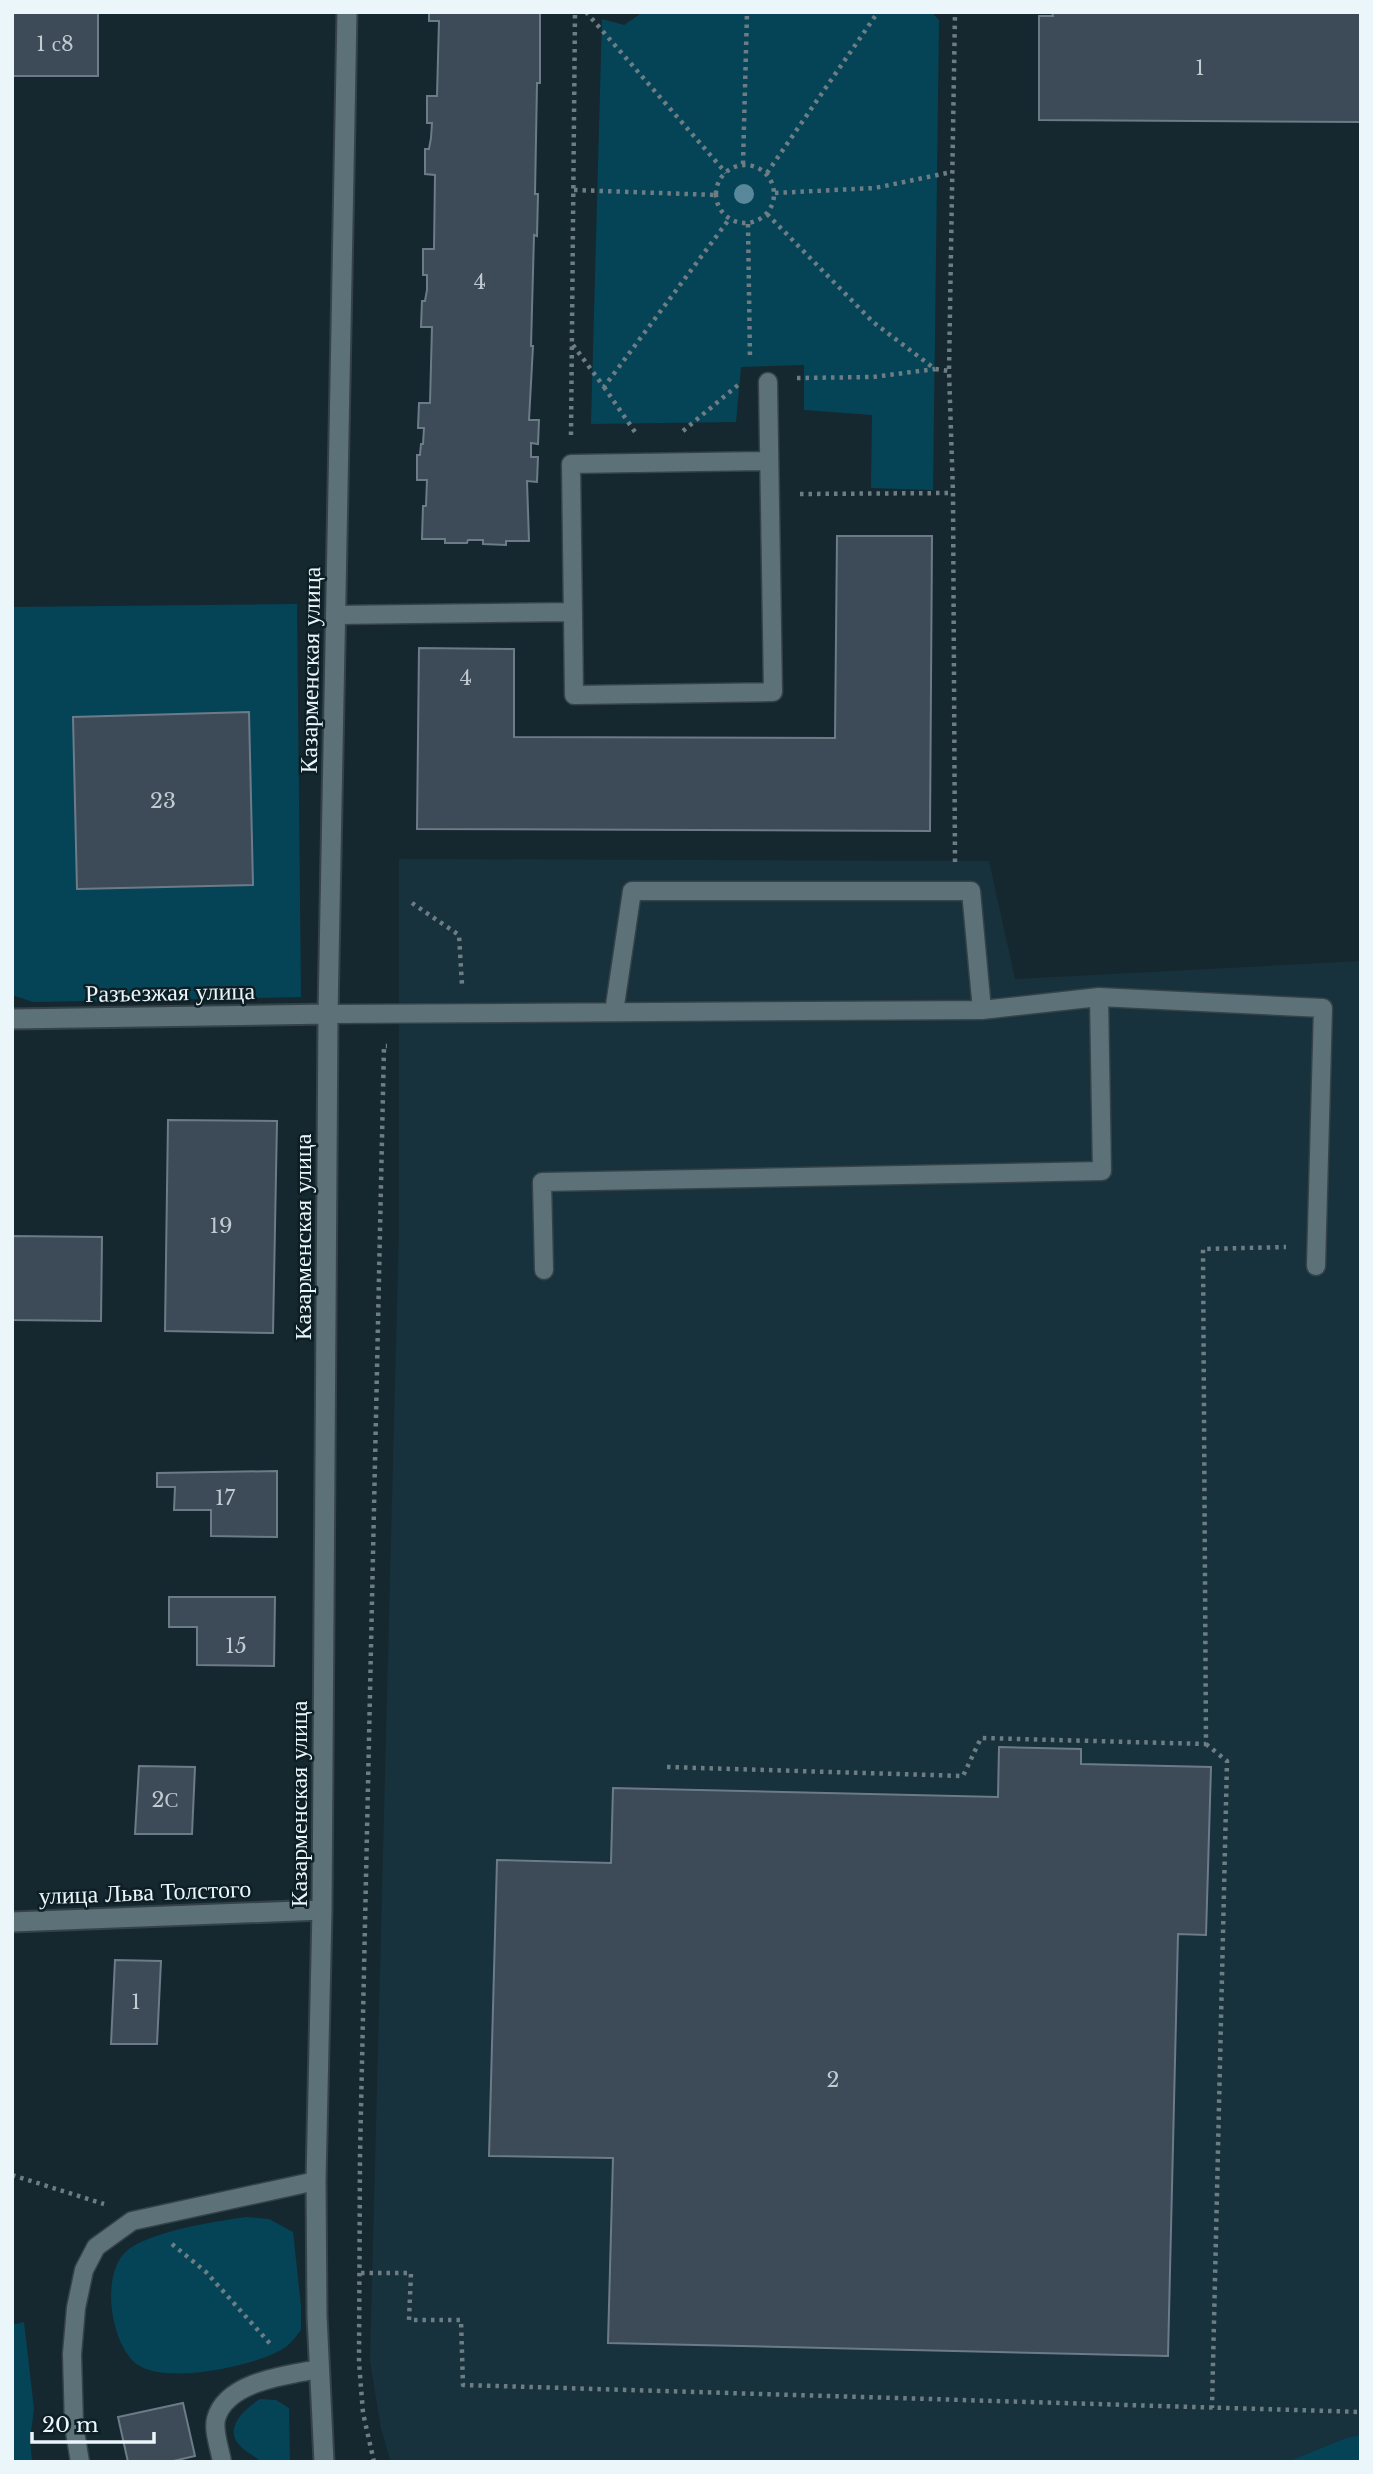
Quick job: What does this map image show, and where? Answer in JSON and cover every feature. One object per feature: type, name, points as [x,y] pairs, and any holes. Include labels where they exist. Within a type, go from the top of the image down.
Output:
[{"type":"street","name":"Казарменская улица","points":[[324,2462],[319,2369],[316,2181],[322,1910],[328,1014],[346,12]]},
{"type":"street","name":"Разъезжая улица","points":[[12,1019],[328,1014]]},
{"type":"street","name":"улица Льва Толстого","points":[[12,1922],[322,1910]]},
{"type":"lane","points":[[768,382],[773,692],[574,695],[571,464],[769,461]]},
{"type":"lane","points":[[335,615],[573,612]]},
{"type":"lane","points":[[614,1012],[632,891],[971,891],[982,1010]]},
{"type":"lane","points":[[328,1014],[982,1010],[1099,998],[1323,1008],[1316,1266]]},
{"type":"lane","points":[[544,1270],[542,1182],[1102,1171],[1099,998]]},
{"type":"lane","points":[[80,2462],[74,2426],[72,2354],[76,2308],[85,2270],[96,2247],[132,2221],[316,2181]]},
{"type":"lane","points":[[222,2462],[215,2427],[216,2417],[233,2395],[260,2380],[319,2369]]},
{"type":"path","points":[[571,464],[575,12]]},
{"type":"path","points":[[586,12],[726,173]]},
{"type":"path","points":[[743,164],[747,12]]},
{"type":"path","points":[[767,173],[878,12]]},
{"type":"path","points":[[955,891],[953,493],[949,370],[956,12]]},
{"type":"path","points":[[743,164],[756,166],[767,173],[775,193],[771,211],[761,220],[748,224],[735,222],[724,215],[716,195],[720,177],[730,168],[743,164]]},
{"type":"path","points":[[775,193],[875,188],[952,172]]},
{"type":"path","points":[[574,190],[716,195]]},
{"type":"path","points":[[767,214],[873,323],[935,369]]},
{"type":"path","points":[[604,387],[730,218]]},
{"type":"path","points":[[748,224],[750,376]]},
{"type":"path","points":[[572,343],[655,463]]},
{"type":"path","points":[[750,376],[768,382],[949,370]]},
{"type":"path","points":[[670,431],[682,432],[750,376]]},
{"type":"path","points":[[634,430],[646,431]]},
{"type":"path","points":[[771,494],[953,493]]},
{"type":"path","points":[[412,903],[459,935],[463,1013]]},
{"type":"path","points":[[374,2462],[363,2413],[359,2362],[360,2155],[384,1046],[397,1045]]},
{"type":"path","points":[[1206,1744],[1203,1249],[1290,1247]]},
{"type":"path","points":[[667,1767],[963,1776],[981,1738],[1206,1744],[1227,1761],[1212,2408]]},
{"type":"path","points":[[12,2175],[103,2204],[160,2236],[206,2272],[276,2351],[290,2374]]},
{"type":"path","points":[[360,2273],[411,2273],[409,2320],[461,2320],[463,2385],[1361,2412]]},
{"type":"shaded area","points":[[643,12],[931,12],[939,20],[933,490],[871,488],[872,415],[804,410],[804,365],[741,367],[736,422],[591,424],[602,19],[624,25]]},
{"type":"shaded area","points":[[297,604],[301,997],[33,1002],[12,995],[12,607]]},
{"type":"shaded area","points":[[399,859],[989,861],[1015,979],[1361,961],[1361,2435],[1346,2438],[1287,2462],[391,2462],[381,2429],[370,2361],[399,1227]]},
{"type":"shaded area","points":[[247,2217],[269,2219],[293,2232],[301,2330],[287,2346],[236,2366],[191,2373],[170,2373],[152,2371],[138,2365],[121,2342],[112,2308],[111,2290],[120,2259],[129,2249],[169,2232]]},
{"type":"shaded area","points":[[24,2322],[34,2409],[30,2439],[32,2462],[12,2462],[12,2325]]},
{"type":"shaded area","points":[[260,2399],[276,2400],[289,2408],[290,2462],[261,2461],[240,2446],[235,2439],[235,2424],[239,2417]]},
{"type":"shaded area","points":[[1361,2435],[1361,2462],[1287,2462],[1346,2438]]},
{"type":"building","points":[[12,12],[98,12],[98,76],[12,76]]},
{"type":"building","points":[[429,12],[540,12],[535,194],[538,194],[537,236],[534,235],[529,420],[539,420],[538,444],[531,443],[531,457],[538,457],[537,482],[527,481],[529,541],[506,541],[506,545],[483,544],[483,540],[445,543],[445,539],[422,539],[427,480],[417,480],[417,455],[420,455],[423,444],[424,428],[418,428],[419,403],[430,403],[432,327],[421,327],[422,301],[425,301],[427,290],[427,275],[423,275],[423,249],[434,249],[435,175],[425,174],[425,149],[429,149],[432,123],[427,123],[427,96],[437,96],[439,21],[429,21]]},
{"type":"building","points":[[1052,12],[1361,12],[1361,122],[1039,120],[1039,16],[1053,16]]},
{"type":"building","points":[[837,536],[932,536],[930,831],[417,829],[419,648],[514,649],[514,737],[835,738]]},
{"type":"building","points":[[249,712],[253,885],[77,889],[73,717]]},
{"type":"building","points":[[168,1120],[277,1121],[273,1333],[165,1331]]},
{"type":"building","points":[[12,1236],[102,1237],[101,1321],[12,1320]]},
{"type":"building","points":[[277,1471],[277,1537],[211,1536],[211,1510],[174,1510],[175,1487],[157,1487],[157,1473]]},
{"type":"building","points":[[169,1597],[275,1597],[274,1666],[197,1665],[197,1627],[169,1627]]},
{"type":"building","points":[[999,1747],[1081,1749],[1081,1764],[1211,1767],[1206,1935],[1178,1934],[1168,2356],[608,2343],[613,2158],[489,2156],[497,1860],[611,1863],[613,1788],[998,1797]]},
{"type":"building","points":[[139,1766],[195,1767],[192,1834],[135,1834]]},
{"type":"building","points":[[115,1960],[161,1961],[157,2044],[111,2044]]},
{"type":"building","points":[[183,2403],[195,2456],[169,2462],[128,2462],[118,2417]]}]
